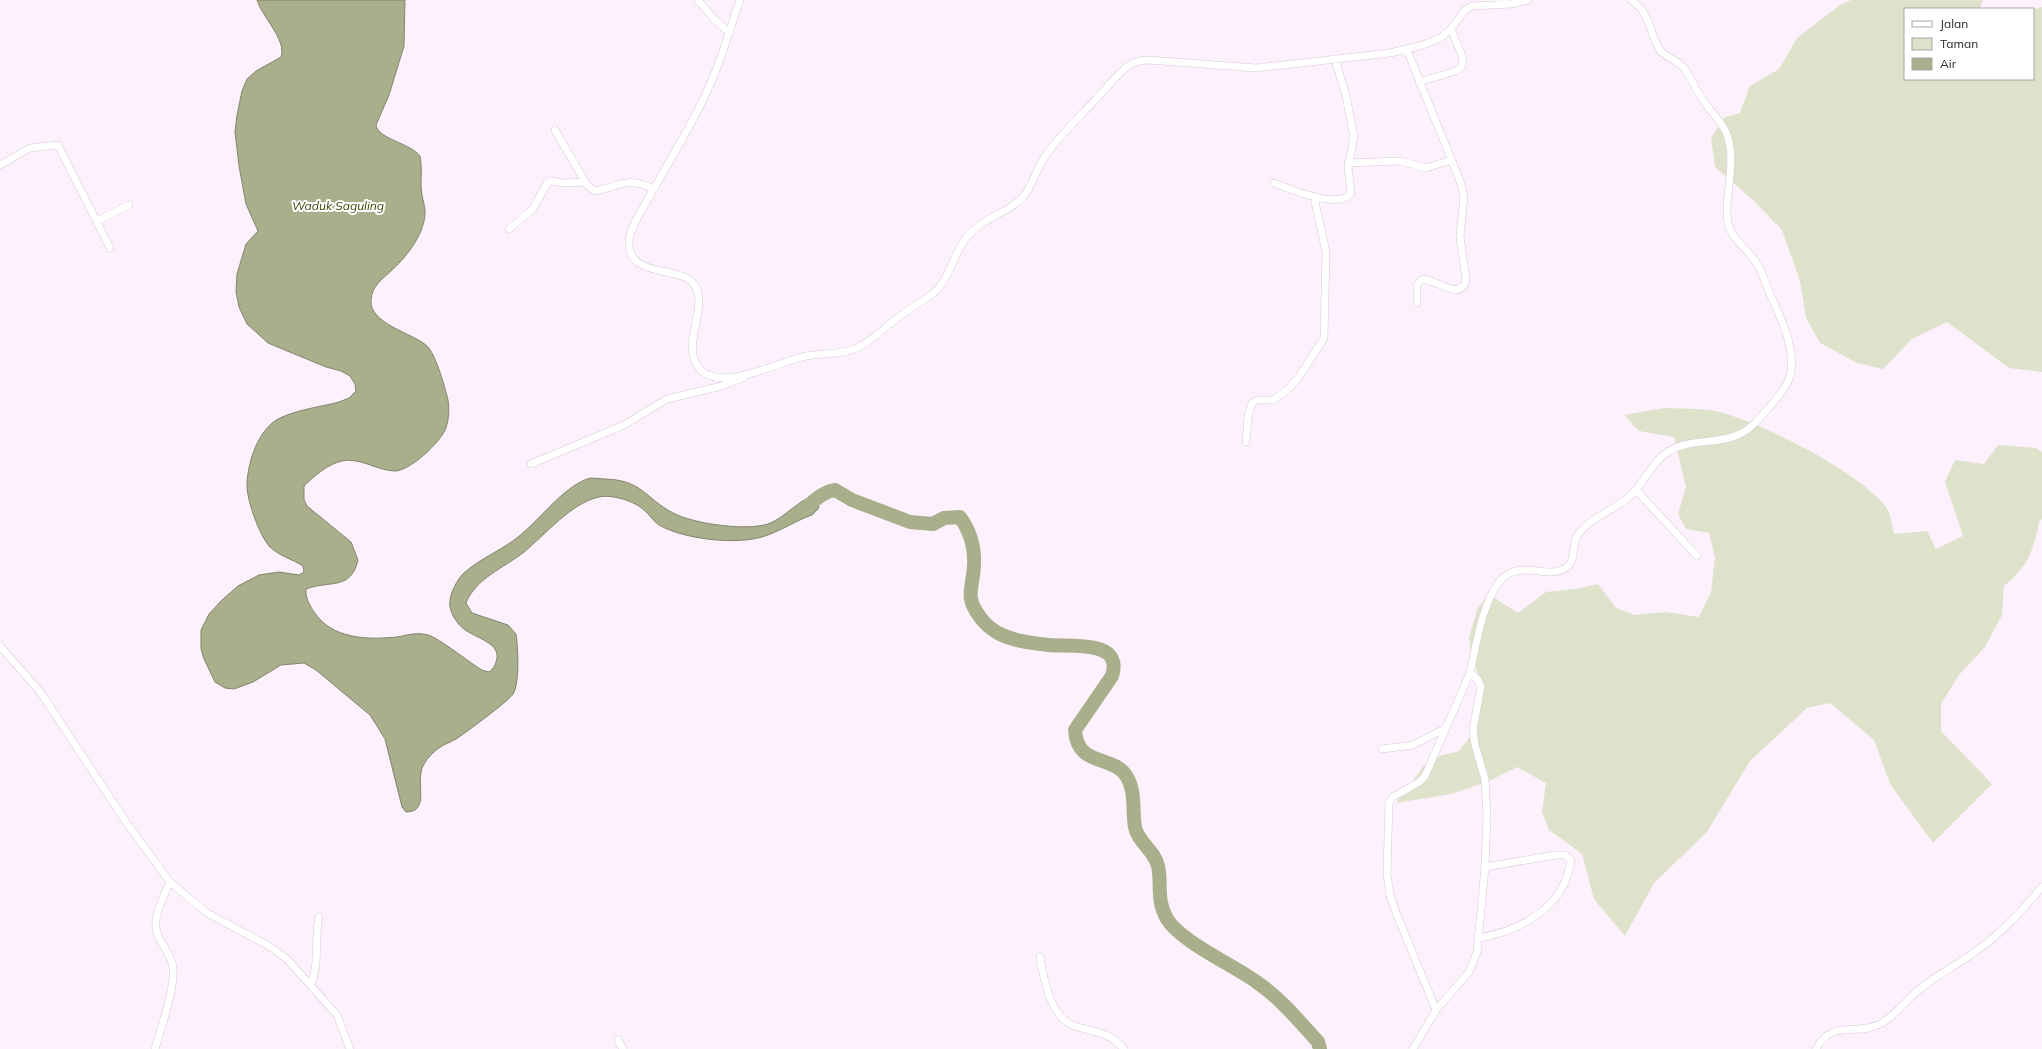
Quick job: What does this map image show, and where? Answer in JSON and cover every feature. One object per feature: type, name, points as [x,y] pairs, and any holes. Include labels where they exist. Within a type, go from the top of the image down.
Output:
[{"type":"street","points":[[698,0],[714,19],[730,32]]},
{"type":"street","points":[[740,0],[730,32],[709,88],[630,235],[629,245],[632,254],[646,267],[682,277],[690,280],[695,285],[698,300],[692,347],[694,358],[700,369],[710,376],[715,377],[752,374]]},
{"type":"street","points":[[531,464],[624,426],[667,399],[732,382],[804,357],[858,347],[934,293],[941,285],[961,246],[971,233],[982,222],[1010,207],[1022,198],[1030,188],[1038,168],[1049,151],[1114,80],[1131,64],[1148,60],[1256,68],[1407,50],[1440,38],[1451,29],[1465,10],[1472,6],[1511,4],[1528,0]]},
{"type":"street","points":[[1436,1010],[1390,895],[1387,866],[1388,804],[1391,798],[1419,782],[1425,776],[1470,673],[1482,624],[1492,594],[1500,582],[1508,575],[1522,570],[1557,571],[1567,567],[1573,557],[1574,544],[1579,533],[1587,525],[1625,500],[1636,490],[1658,461],[1670,451],[1694,442],[1737,436],[1747,430],[1766,411],[1784,389],[1790,377],[1791,364],[1789,340],[1783,322],[1761,270],[1752,257],[1740,245],[1730,229],[1726,214],[1730,153],[1725,131],[1700,97],[1682,66],[1667,57],[1662,52],[1645,13],[1631,0]]},
{"type":"street","points":[[1420,82],[1456,71],[1462,66],[1463,58],[1451,29]]},
{"type":"street","points":[[1407,50],[1460,181],[1464,196],[1460,237],[1466,281],[1461,287],[1450,290],[1429,279],[1420,280],[1416,285],[1417,302]]},
{"type":"street","points":[[1274,183],[1314,197],[1339,199],[1350,196],[1352,191],[1348,173],[1348,163],[1354,137],[1346,96],[1335,58]]},
{"type":"street","points":[[555,130],[587,185]]},
{"type":"street","points":[[0,165],[30,148],[58,145],[110,248]]},
{"type":"street","points":[[1348,163],[1400,161],[1426,168],[1451,160]]},
{"type":"street","points":[[509,229],[533,209],[550,181],[563,183],[582,181],[595,191],[620,183],[633,182],[654,189]]},
{"type":"street","points":[[1246,442],[1248,417],[1252,403],[1258,400],[1275,399],[1290,388],[1318,350],[1325,334],[1326,252],[1314,197]]},
{"type":"street","points":[[97,221],[129,205]]},
{"type":"street","points":[[1636,490],[1698,556]]},
{"type":"street","points":[[0,646],[41,693],[128,825],[170,882],[207,914],[280,953],[337,1015],[350,1049]]},
{"type":"street","points":[[1412,1049],[1436,1010],[1469,972],[1475,959],[1479,938],[1485,867],[1487,817],[1485,779],[1475,745],[1473,730],[1481,686],[1478,680],[1470,673]]},
{"type":"street","points":[[1382,749],[1413,745],[1446,728]]},
{"type":"street","points":[[1479,938],[1514,929],[1539,914],[1555,899],[1562,888],[1571,860],[1565,855],[1556,854],[1485,867]]},
{"type":"street","points":[[155,1049],[172,982],[173,967],[168,953],[156,932],[154,924],[170,882]]},
{"type":"street","points":[[1816,1049],[1823,1038],[1834,1032],[1873,1027],[1884,1021],[1922,987],[1988,943],[2006,927],[2042,887]]},
{"type":"street","points":[[310,984],[315,968],[315,940],[319,917]]},
{"type":"street","points":[[1040,957],[1046,989],[1063,1018],[1072,1025],[1104,1033],[1116,1041],[1124,1049]]},
{"type":"street","points":[[618,1040],[623,1049]]},
{"type":"green space","points":[[1851,0],[1983,0],[1980,8],[1904,8],[1904,80],[2034,80],[2034,9],[2042,7],[2042,372],[2009,368],[1947,322],[1912,339],[1883,369],[1857,363],[1820,343],[1806,318],[1800,281],[1782,230],[1753,200],[1715,167],[1711,138],[1725,117],[1740,113],[1750,86],[1779,69],[1797,38],[1840,5]]},
{"type":"green space","points":[[1664,408],[1716,411],[1758,426],[1782,437],[1832,464],[1854,478],[1873,493],[1888,510],[1894,534],[1927,531],[1936,549],[1963,536],[1945,482],[1955,460],[1984,464],[1998,445],[2036,448],[2042,452],[2042,520],[2040,519],[2032,548],[2025,563],[2020,571],[2004,586],[2002,615],[1985,647],[1959,675],[1941,704],[1941,731],[1992,784],[1933,843],[1890,784],[1874,740],[1830,703],[1807,708],[1750,761],[1707,832],[1654,883],[1625,936],[1594,899],[1582,854],[1549,830],[1542,812],[1546,783],[1517,767],[1487,782],[1451,794],[1396,803],[1429,759],[1459,751],[1476,729],[1482,683],[1471,657],[1469,638],[1477,610],[1488,594],[1518,613],[1546,592],[1576,589],[1598,584],[1616,608],[1635,615],[1666,612],[1699,617],[1711,592],[1715,558],[1709,533],[1686,529],[1678,514],[1686,487],[1674,437],[1639,431],[1624,415]]},
{"type":"water","name":"Waduk Saguling","points":[[257,0],[405,0],[404,46],[389,95],[376,125],[382,134],[409,148],[420,156],[421,189],[425,218],[423,227],[410,250],[376,286],[373,290],[371,300],[372,308],[384,322],[420,341],[430,350],[439,369],[449,404],[448,420],[443,434],[424,455],[408,467],[394,471],[361,462],[348,460],[342,461],[326,468],[304,486],[304,500],[307,506],[351,542],[358,560],[355,570],[345,580],[338,583],[315,586],[306,589],[309,604],[322,621],[330,628],[340,633],[362,638],[386,638],[416,634],[428,635],[482,670],[489,672],[493,669],[496,663],[496,650],[487,642],[459,625],[452,613],[450,603],[450,598],[454,588],[465,572],[518,537],[560,497],[577,484],[591,478],[617,480],[635,486],[673,513],[682,517],[720,525],[747,527],[768,524],[778,519],[808,498],[814,499],[819,506],[812,515],[775,532],[762,537],[738,540],[695,537],[669,530],[659,525],[646,512],[635,504],[610,496],[589,500],[569,512],[524,552],[483,580],[476,587],[466,603],[472,613],[508,625],[516,634],[518,665],[517,682],[513,694],[496,710],[461,736],[439,748],[429,757],[423,765],[421,771],[420,804],[413,811],[406,812],[402,807],[385,739],[370,715],[316,670],[304,663],[281,665],[253,682],[234,689],[225,688],[215,682],[201,649],[201,630],[209,614],[238,586],[259,575],[279,572],[299,575],[304,572],[303,566],[281,555],[269,546],[261,533],[254,516],[247,490],[247,483],[249,466],[255,447],[265,431],[278,419],[300,411],[339,402],[349,398],[356,391],[355,384],[350,376],[341,371],[326,367],[268,343],[247,324],[239,307],[236,292],[237,274],[246,244],[258,231],[246,204],[239,166],[235,132],[237,115],[242,91],[247,79],[256,71],[281,57],[282,50],[277,36]]},
{"type":"waterway","points":[[801,511],[821,495],[835,490],[852,500],[910,522],[933,524],[944,518],[960,517],[969,534],[974,552],[971,592],[972,603],[975,610],[988,626],[998,633],[1016,640],[1049,645],[1092,647],[1103,650],[1110,656],[1114,664],[1112,676],[1075,730],[1077,742],[1082,750],[1089,756],[1114,765],[1127,777],[1133,795],[1136,832],[1153,856],[1158,866],[1160,899],[1167,919],[1183,936],[1248,976],[1266,989],[1290,1011],[1318,1042],[1320,1049]]}]
